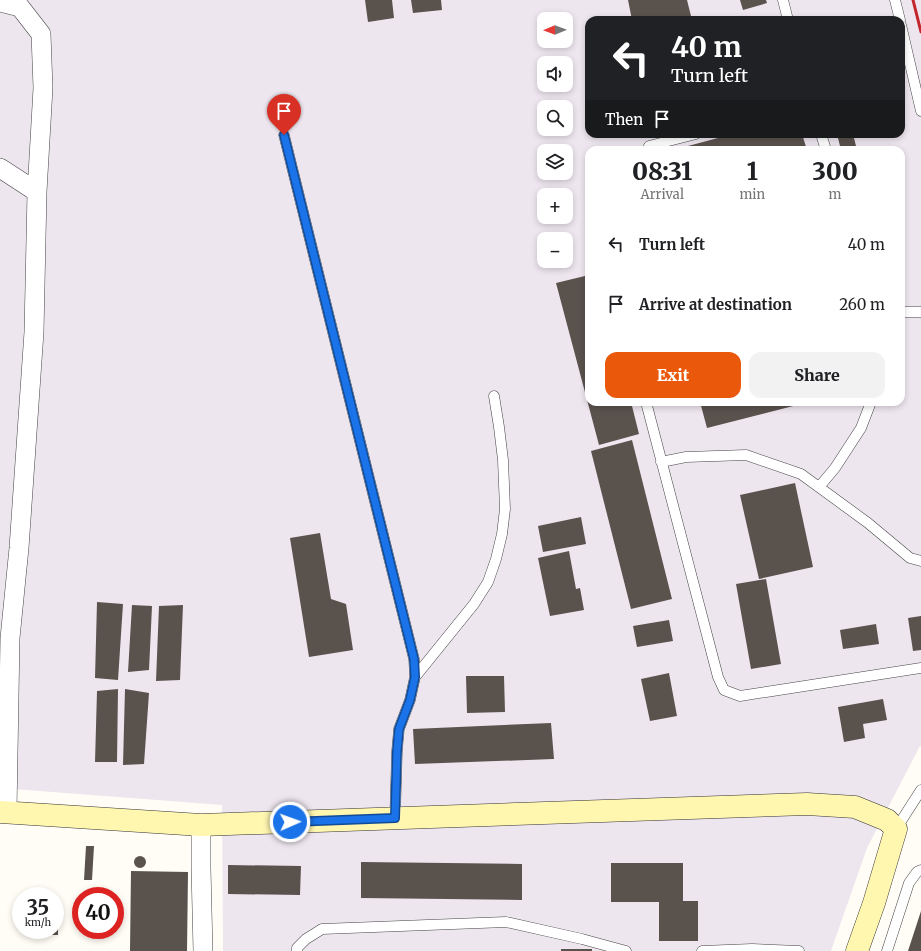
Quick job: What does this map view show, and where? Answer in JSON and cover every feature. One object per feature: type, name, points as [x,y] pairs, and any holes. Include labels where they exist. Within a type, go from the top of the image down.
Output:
[{"type":"street","points":[[0,2],[20,7],[41,34],[43,88],[37,192],[34,332],[19,548],[10,638],[3,812],[201,825],[807,804],[855,807],[887,820],[896,829],[858,951]]},
{"type":"street","points":[[0,168],[37,192]]},
{"type":"street","points":[[201,825],[203,951]]},
{"type":"lane","points":[[783,0],[787,16]]},
{"type":"lane","points":[[895,0],[899,16]]},
{"type":"lane","points":[[905,42],[921,111]]},
{"type":"lane","points":[[284,135],[414,659],[415,677],[410,700],[399,729],[395,818]]},
{"type":"lane","points":[[649,146],[680,138]]},
{"type":"lane","points":[[905,312],[921,312]]},
{"type":"lane","points":[[415,677],[474,604],[488,582],[496,559],[502,534],[505,509],[503,460],[494,396]]},
{"type":"lane","points":[[647,406],[718,677],[724,690],[740,696],[921,668]]},
{"type":"lane","points":[[819,487],[835,468],[861,428],[869,406]]},
{"type":"lane","points":[[661,462],[686,457],[746,455],[801,474],[868,523],[910,558],[921,561]]},
{"type":"lane","points":[[896,829],[921,790]]},
{"type":"lane","points":[[888,951],[909,883],[917,872],[921,870]]},
{"type":"lane","points":[[297,951],[297,948],[306,939],[322,929],[506,922],[582,939],[626,951]]},
{"type":"lane","points":[[702,951],[752,949],[799,951]]},
{"type":"shaded area","points":[[0,0],[921,0],[921,746],[867,848],[831,951],[223,951],[222,805],[0,788]]},
{"type":"building","points":[[365,0],[392,0],[394,18],[368,22]]},
{"type":"building","points":[[411,0],[441,0],[442,10],[413,13]]},
{"type":"building","points":[[628,0],[687,0],[691,16],[631,16]]},
{"type":"building","points":[[740,0],[766,0],[767,3],[743,10]]},
{"type":"building","points":[[718,138],[803,138],[806,146],[688,146]]},
{"type":"building","points":[[838,138],[854,138],[856,146],[840,146]]},
{"type":"building","points":[[585,276],[585,392],[556,283]]},
{"type":"building","points":[[589,406],[632,406],[639,434],[599,445]]},
{"type":"building","points":[[701,406],[793,406],[707,428]]},
{"type":"building","points":[[632,440],[672,599],[631,609],[591,451]]},
{"type":"building","points":[[795,483],[813,567],[759,579],[740,495]]},
{"type":"building","points":[[581,517],[586,544],[543,552],[538,526]]},
{"type":"building","points":[[320,533],[331,599],[346,604],[353,650],[309,657],[290,538]]},
{"type":"building","points":[[569,551],[576,589],[580,588],[584,610],[550,616],[538,558]]},
{"type":"building","points":[[766,579],[781,664],[751,669],[736,584]]},
{"type":"building","points":[[97,602],[123,604],[118,680],[95,678]]},
{"type":"building","points":[[132,605],[152,606],[149,670],[128,672]]},
{"type":"building","points":[[183,605],[180,680],[156,681],[159,606]]},
{"type":"building","points":[[921,616],[921,650],[913,651],[908,618]]},
{"type":"building","points":[[669,620],[673,641],[637,647],[633,626]]},
{"type":"building","points":[[876,624],[879,644],[843,649],[840,630]]},
{"type":"building","points":[[669,673],[677,716],[650,721],[641,679]]},
{"type":"building","points":[[466,676],[504,676],[505,712],[467,713]]},
{"type":"building","points":[[118,689],[117,762],[95,762],[97,691]]},
{"type":"building","points":[[125,689],[149,693],[144,764],[123,765]]},
{"type":"building","points":[[883,699],[887,720],[863,724],[865,738],[844,742],[838,707]]},
{"type":"building","points":[[551,723],[554,759],[415,764],[413,729]]},
{"type":"building","points":[[86,846],[94,846],[92,880],[84,880]]},
{"type":"building","points":[[138,856],[142,856],[146,862],[142,868],[138,868],[134,864],[134,860]]},
{"type":"building","points":[[361,862],[522,864],[522,900],[361,898]]},
{"type":"building","points":[[611,863],[683,863],[683,901],[698,901],[698,941],[659,941],[659,902],[611,902]]},
{"type":"building","points":[[228,865],[301,866],[300,895],[228,894]]},
{"type":"building","points":[[131,871],[188,872],[187,951],[130,951]]},
{"type":"building","points":[[921,911],[921,951],[908,951]]},
{"type":"building","points":[[561,949],[592,949],[592,951],[561,951]]},
{"type":"railway","points":[[913,0],[921,32]]},
{"type":"route","points":[[284,135],[414,659],[415,677],[410,700],[399,729],[395,818],[290,822]]}]
